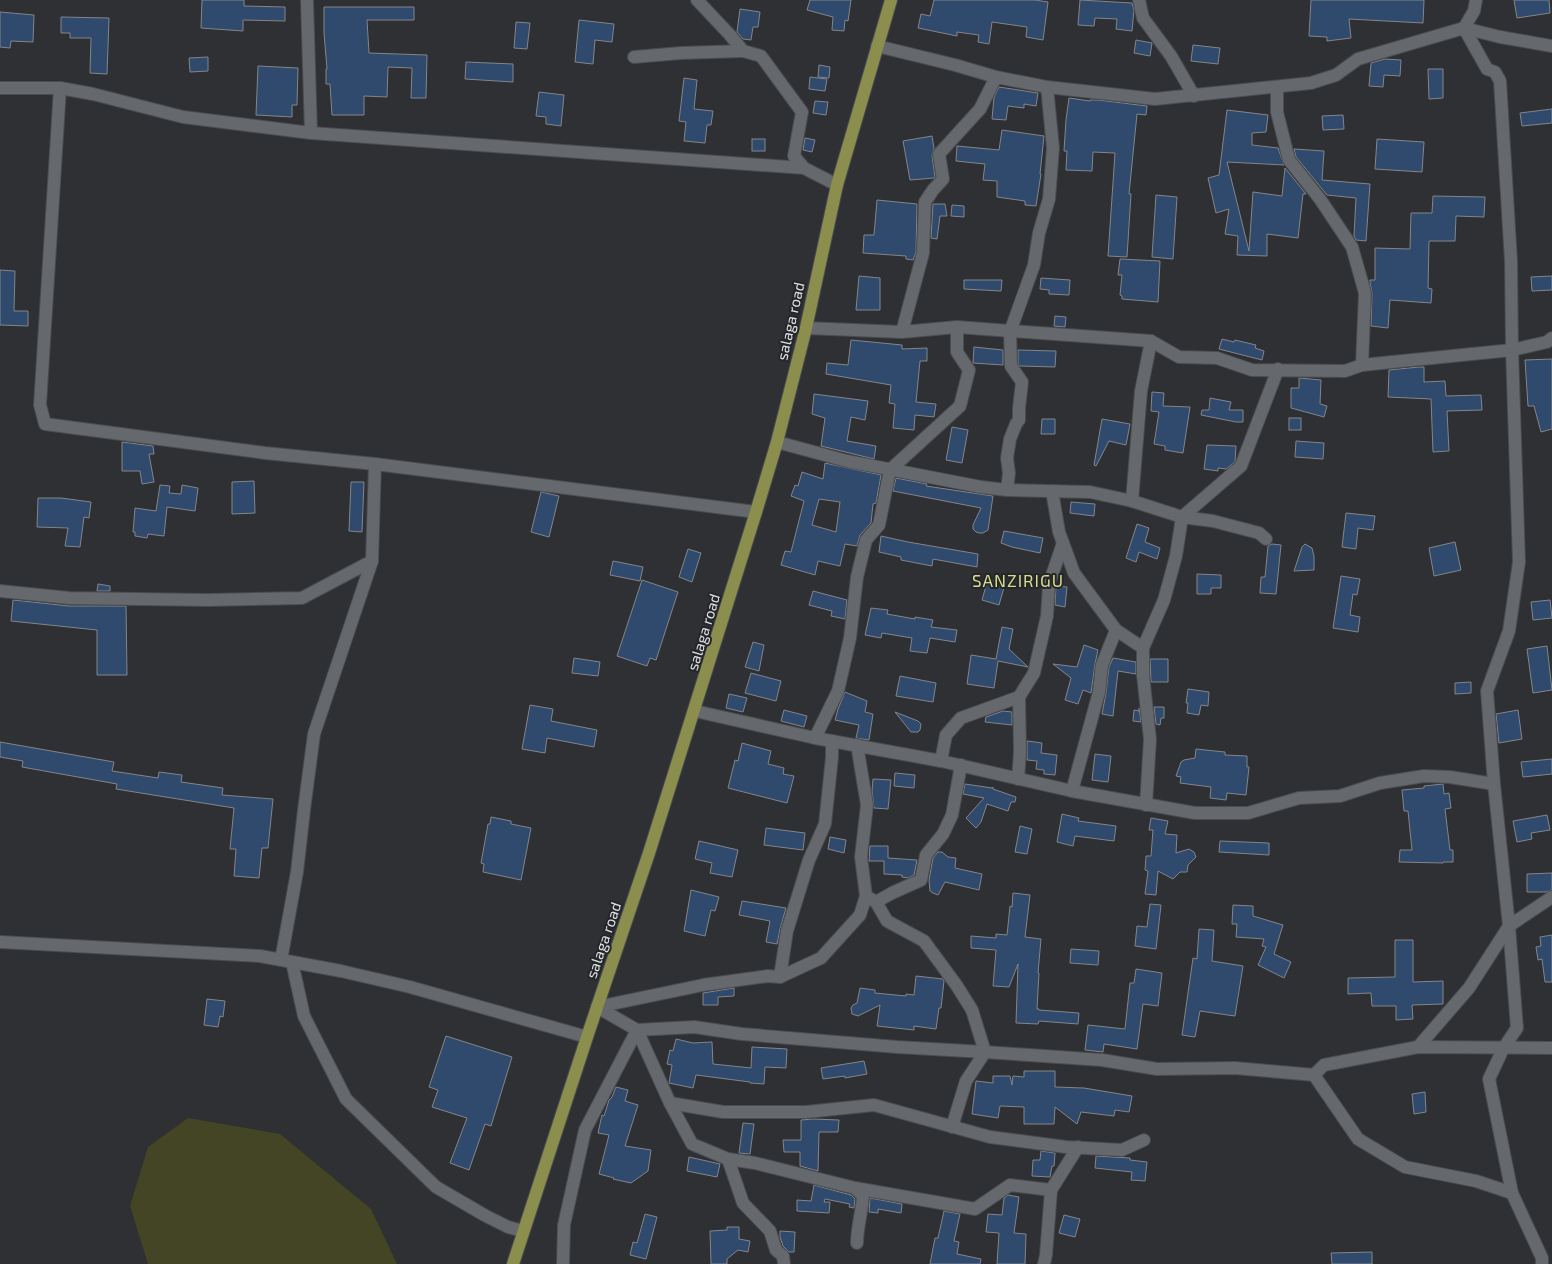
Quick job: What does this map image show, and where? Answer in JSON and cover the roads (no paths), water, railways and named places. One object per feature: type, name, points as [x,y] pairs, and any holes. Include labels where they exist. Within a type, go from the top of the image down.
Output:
[{"type":"main road","name":"salaga road","points":[[513,1264],[597,1007],[650,853],[777,442],[806,328],[837,185],[891,0]]},
{"type":"street","points":[[307,0],[311,133]]},
{"type":"street","points":[[697,0],[743,51]]},
{"type":"street","points":[[1139,0],[1143,18],[1171,56],[1194,96]]},
{"type":"street","points":[[1464,28],[1474,11],[1476,0]]},
{"type":"street","points":[[877,46],[955,65],[996,77],[1047,87],[1155,99],[1312,83],[1336,74],[1358,59],[1464,28],[1500,37],[1552,46]]},
{"type":"street","points":[[1464,28],[1487,69],[1495,72],[1500,81],[1512,261],[1512,350],[1519,562],[1509,631],[1487,691],[1494,784],[1509,926],[1516,1028],[1503,1048],[1489,1079],[1512,1193],[1542,1258],[1542,1264]]},
{"type":"street","points":[[634,57],[681,53],[743,51],[761,56],[802,112],[794,156],[804,168],[837,185]]},
{"type":"street","points":[[902,332],[923,253],[925,202],[943,179],[939,154],[958,135],[980,109],[996,77]]},
{"type":"street","points":[[1007,490],[1009,473],[1007,458],[1010,439],[1019,420],[1022,382],[1011,366],[1010,332],[1034,265],[1039,233],[1049,199],[1053,148],[1047,87]]},
{"type":"street","points":[[1277,87],[1277,112],[1289,160],[1320,199],[1352,247],[1365,293],[1362,365]]},
{"type":"street","points":[[0,88],[60,88],[93,94],[182,117],[311,133],[804,168]]},
{"type":"street","points":[[60,88],[40,405],[45,424],[265,453],[375,464],[756,512]]},
{"type":"street","points":[[806,328],[902,332],[957,327],[1151,341],[1179,356],[1217,358],[1252,370],[1345,370],[1362,365],[1512,350],[1547,342],[1552,338]]},
{"type":"street","points":[[814,738],[838,690],[850,638],[857,577],[866,540],[879,525],[890,470],[960,406],[969,370],[957,352],[957,327]]},
{"type":"street","points":[[1132,501],[1141,392],[1151,341]]},
{"type":"street","points":[[1146,805],[1150,739],[1143,675],[1143,648],[1164,600],[1176,556],[1182,517],[1241,466],[1278,369]]},
{"type":"street","points":[[777,442],[847,461],[981,487],[1007,490],[1090,492],[1132,501],[1182,517],[1213,521],[1259,533],[1266,539]]},
{"type":"street","points":[[375,464],[372,561],[314,734],[287,961],[304,1016],[346,1099],[436,1187],[486,1216],[508,1227],[523,1231]]},
{"type":"street","points":[[1052,492],[1059,532],[1074,573],[1116,630],[1143,648]]},
{"type":"street","points":[[1018,779],[1020,752],[1019,697],[1034,673],[1047,616],[1050,584],[1063,542]]},
{"type":"street","points":[[0,591],[69,598],[207,600],[302,598],[372,561]]},
{"type":"street","points":[[1072,791],[1100,692],[1102,665],[1116,630]]},
{"type":"street","points":[[941,761],[946,735],[961,718],[1019,697]]},
{"type":"street","points":[[695,711],[814,738],[941,761],[1072,791],[1196,813],[1248,813],[1299,798],[1340,796],[1380,782],[1424,776],[1450,777],[1494,784]]},
{"type":"street","points":[[780,977],[787,931],[808,860],[825,824],[832,757],[832,741]]},
{"type":"street","points":[[857,745],[867,805],[861,857],[871,899],[887,921],[924,941],[957,986],[972,1010],[985,1052]]},
{"type":"street","points":[[597,1007],[703,985],[768,976],[780,977],[821,958],[860,915],[871,899],[892,893],[921,880],[926,856],[943,834],[952,815],[961,766]]},
{"type":"street","points":[[1418,1047],[1469,988],[1509,926],[1552,897]]},
{"type":"street","points":[[0,942],[260,956],[341,971],[410,988],[587,1037]]},
{"type":"street","points":[[597,1007],[637,1030],[694,1027],[742,1034],[889,1046],[1102,1060],[1157,1069],[1235,1068],[1314,1075]]},
{"type":"street","points":[[637,1030],[670,1103],[692,1144],[728,1159],[755,1163],[856,1188],[975,1209],[1010,1185],[1051,1190]]},
{"type":"street","points":[[563,1264],[564,1225],[585,1130],[637,1030]]},
{"type":"street","points":[[1314,1075],[1324,1065],[1418,1047],[1552,1048]]},
{"type":"street","points":[[952,1127],[966,1081],[985,1052]]},
{"type":"street","points":[[1314,1075],[1358,1139],[1405,1167],[1476,1181],[1512,1193]]},
{"type":"street","points":[[670,1103],[723,1112],[806,1112],[874,1105],[990,1137],[1078,1147],[1122,1150],[1144,1140]]},
{"type":"street","points":[[1044,1264],[1051,1190],[1078,1147]]},
{"type":"street","points":[[728,1159],[743,1203],[770,1231],[776,1250],[783,1256],[784,1264]]},
{"type":"street","points":[[856,1188],[863,1196],[861,1215],[857,1227],[857,1243]]},
{"type":"district","name":"SANZIRIGU","points":[[1018,580]]}]
